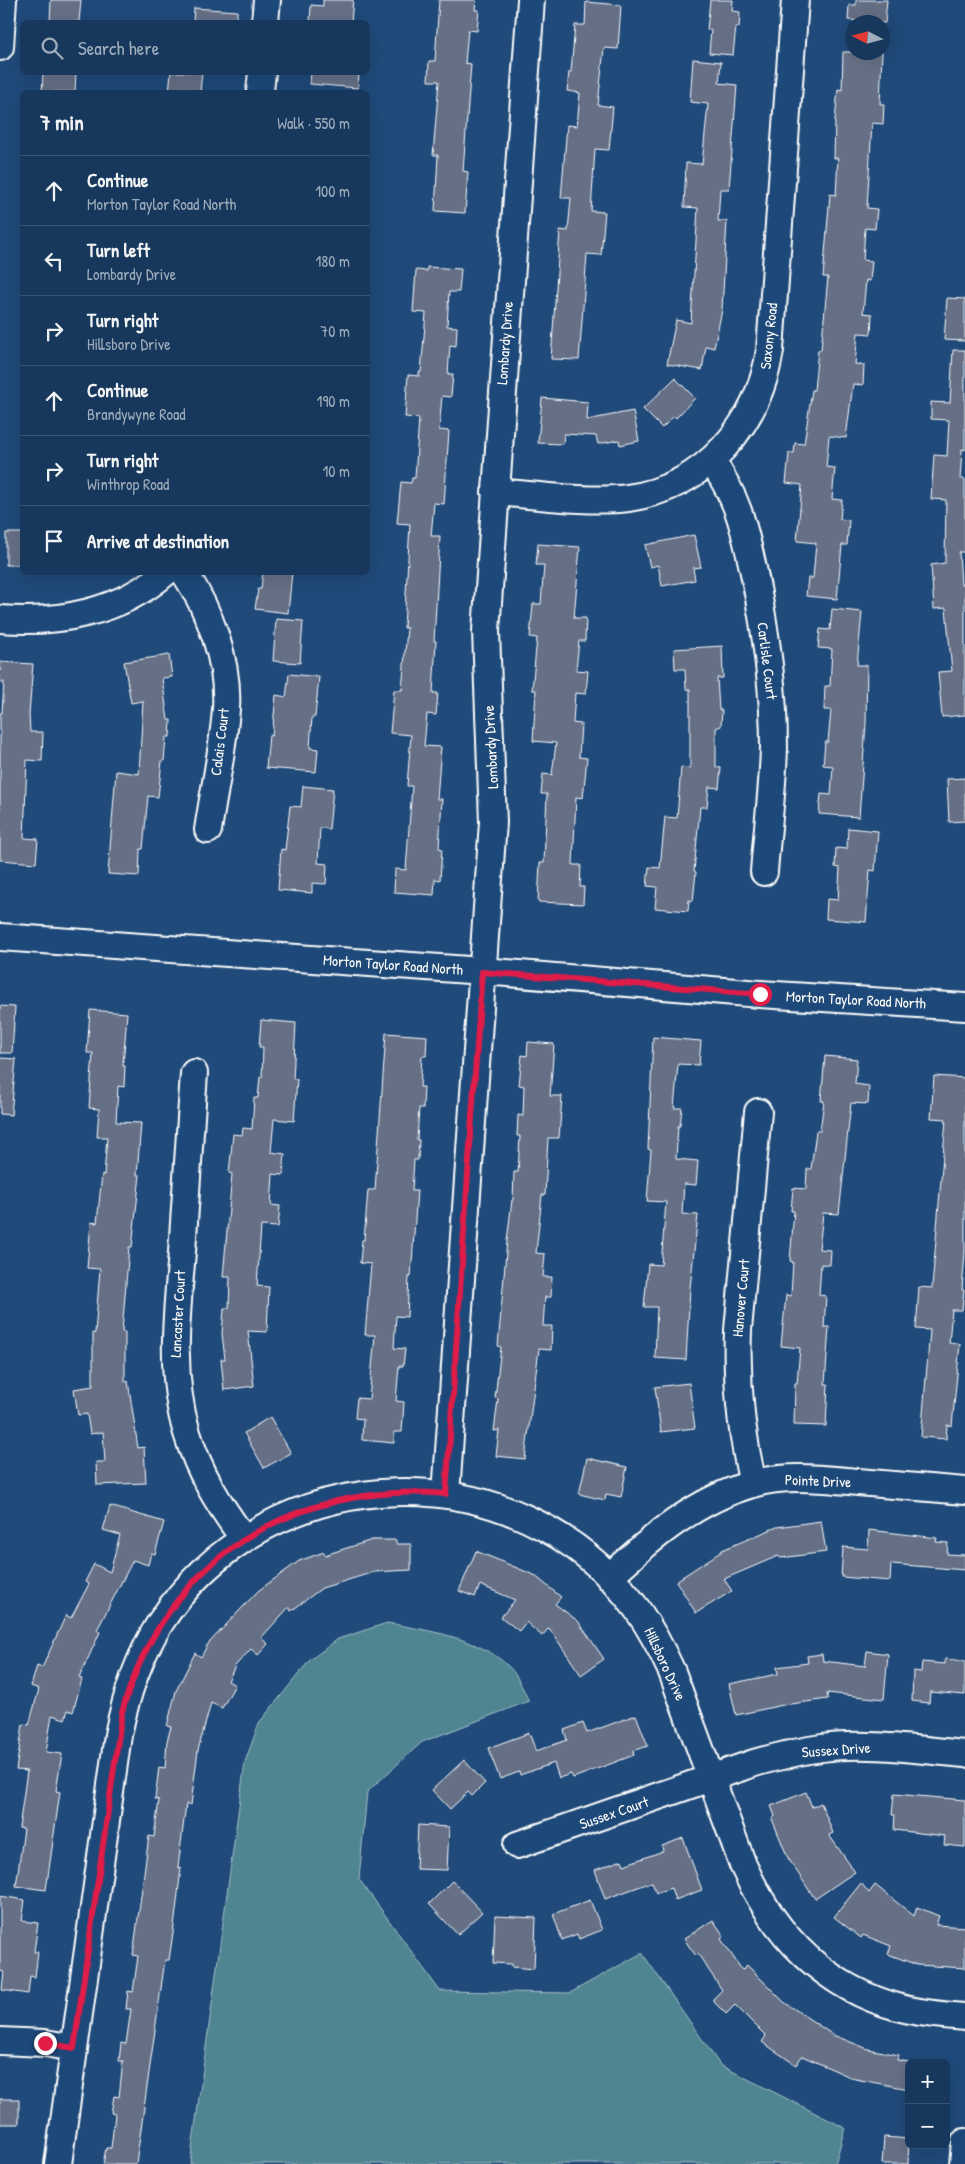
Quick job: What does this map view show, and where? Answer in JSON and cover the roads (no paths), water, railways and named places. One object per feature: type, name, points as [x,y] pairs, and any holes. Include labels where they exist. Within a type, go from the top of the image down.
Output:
[{"type":"street","points":[[0,47],[3,0]]},
{"type":"street","points":[[265,20],[267,0]]},
{"type":"street","name":"Lombardy Drive","points":[[446,1494],[493,822],[486,631],[531,0]]},
{"type":"street","name":"Saxony Road","points":[[495,492],[604,499],[628,498],[652,493],[674,484],[711,460],[730,442],[745,422],[756,400],[766,372],[771,330],[795,0]]},
{"type":"street","points":[[260,90],[262,75]]},
{"type":"street","name":"Carlisle Court","points":[[711,460],[727,483],[739,510],[759,599],[770,664],[774,749],[764,872]]},
{"type":"street","points":[[0,619],[22,621],[51,620],[80,615],[108,606],[134,594],[162,575]]},
{"type":"street","name":"Calais Court","points":[[186,575],[204,606],[214,634],[224,678],[226,708],[208,830]]},
{"type":"street","name":"Morton Taylor Road North","points":[[0,937],[760,994],[965,1007]]},
{"type":"street","name":"Lancaster Court","points":[[194,1073],[176,1336],[178,1393],[187,1432],[201,1471],[220,1506],[244,1539]]},
{"type":"street","name":"Hanover Court","points":[[753,1484],[741,1423],[737,1362],[738,1330],[758,1112]]},
{"type":"street","name":"Pointe Drive","points":[[609,1577],[645,1544],[684,1516],[721,1495],[753,1484],[779,1479],[806,1478],[965,1491]]},
{"type":"street","name":"Hillsboro Drive","points":[[58,2164],[118,1735],[129,1688],[148,1644],[175,1603],[206,1569],[244,1539],[288,1516],[339,1499],[396,1492],[446,1494],[493,1505],[538,1524],[579,1550],[609,1577],[636,1608],[662,1650],[672,1672],[743,1865],[755,1892],[779,1929],[804,1955],[840,1982],[879,2001],[921,2013],[965,2017]]},
{"type":"street","name":"Sussex Drive","points":[[711,1780],[754,1763],[822,1748],[852,1746],[965,1754]]},
{"type":"street","name":"Sussex Court","points":[[517,1845],[711,1780]]},
{"type":"street","points":[[0,2041],[45,2043],[74,2048]]},
{"type":"street","points":[[963,2164],[965,2142]]}]
